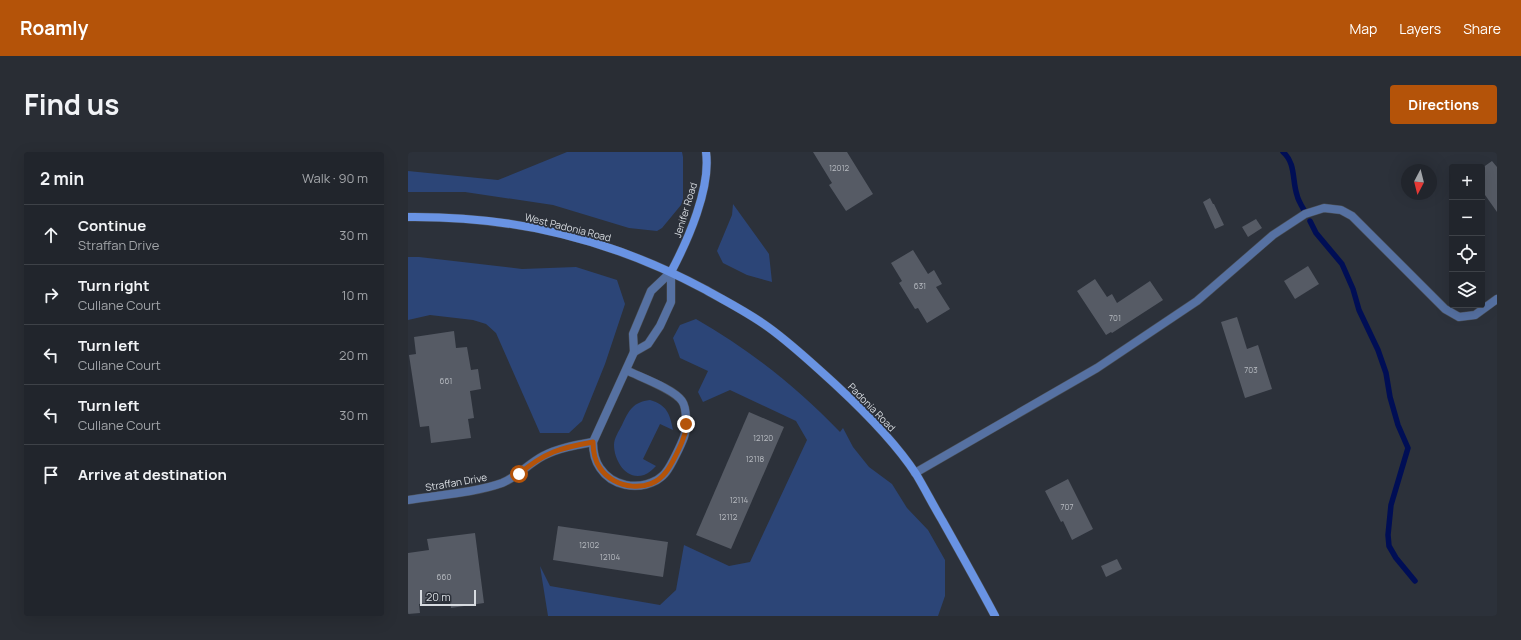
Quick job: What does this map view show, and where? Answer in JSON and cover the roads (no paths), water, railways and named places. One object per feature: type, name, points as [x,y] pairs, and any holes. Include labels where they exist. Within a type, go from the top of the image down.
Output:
[{"type":"main road","name":"Jenifer Road","points":[[671,272],[684,248],[701,197],[705,179],[707,158],[706,152]]},
{"type":"main road","name":"West Padonia Road","points":[[408,217],[476,220],[527,225],[574,236],[619,250],[671,272]]},
{"type":"main road","name":"Padonia Road","points":[[671,272],[725,300],[767,326],[805,356],[849,397],[884,434],[915,473],[995,616]]},
{"type":"street","points":[[915,473],[1097,368],[1197,301],[1274,235],[1304,214],[1324,208],[1340,210],[1352,216],[1445,309],[1460,317],[1475,315],[1497,299]]},
{"type":"street","points":[[626,370],[675,393],[683,402],[686,424],[684,436],[666,472],[658,479],[648,484],[636,486],[626,486],[616,482],[606,475],[599,467],[594,452],[593,442],[634,352],[633,334],[651,291],[671,272]]},
{"type":"street","points":[[634,352],[648,344],[660,326],[671,302],[671,272]]},
{"type":"street","name":"Straffan Drive","points":[[408,500],[487,488],[519,474],[543,456],[562,448],[593,442]]},
{"type":"waterway","points":[[1283,152],[1290,161],[1295,190],[1304,210]]},
{"type":"waterway","points":[[1310,221],[1316,233],[1342,264],[1353,289],[1359,310],[1378,350],[1386,373],[1390,397],[1398,425],[1408,448],[1391,505],[1388,535],[1389,546],[1396,558],[1415,581]]}]
